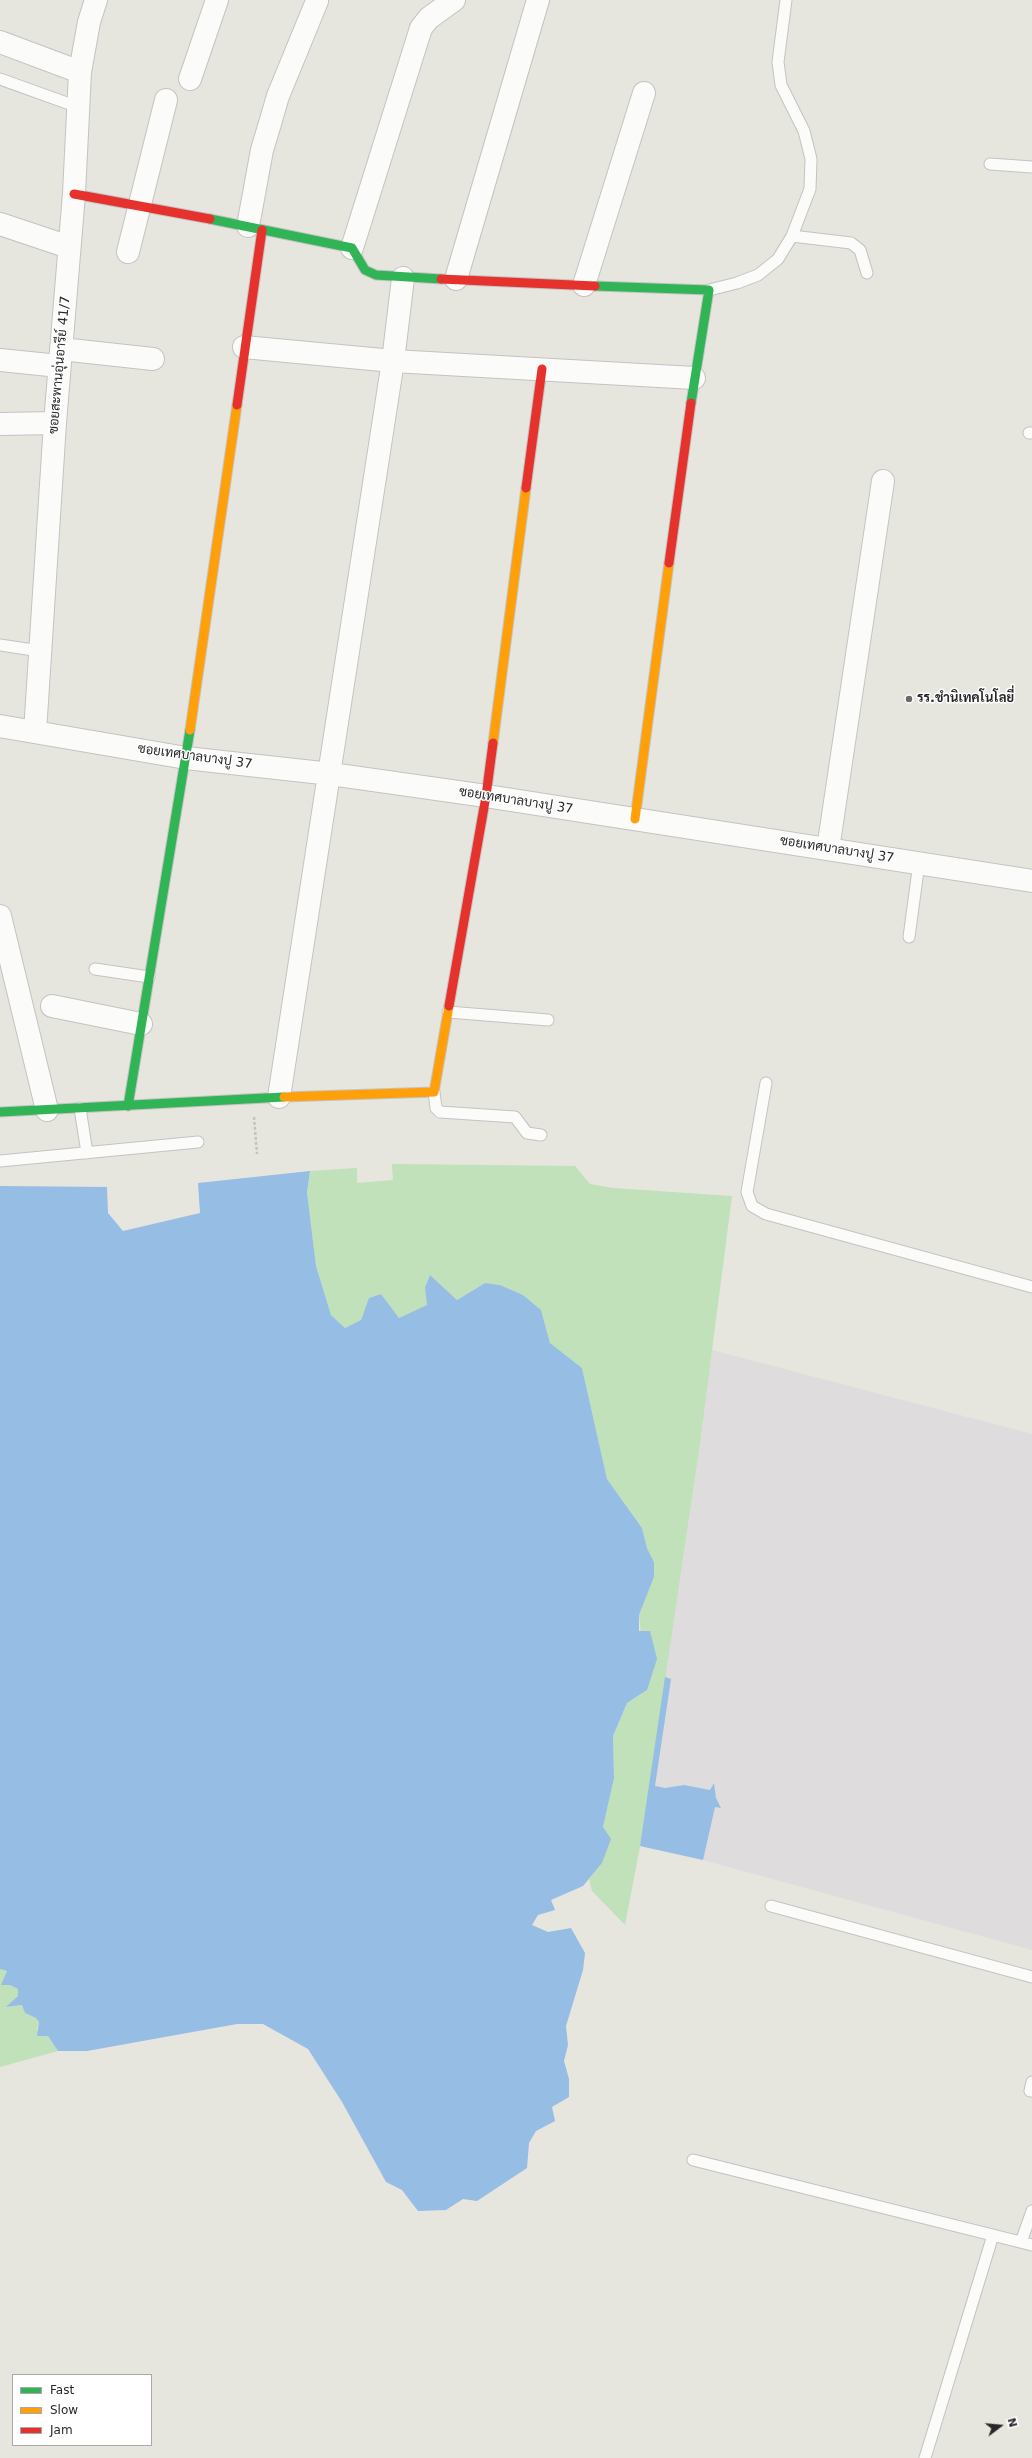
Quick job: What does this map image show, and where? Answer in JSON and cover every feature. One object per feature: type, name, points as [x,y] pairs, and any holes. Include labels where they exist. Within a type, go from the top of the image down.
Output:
[{"type":"street","name":"ซอยสะพานอุ่นอารีย์ 41/7","points":[[35,732],[55,423],[74,194],[80,72],[89,22],[96,0]]},
{"type":"street","points":[[190,79],[216,0]]},
{"type":"street","points":[[352,248],[421,28],[429,18],[454,0]]},
{"type":"street","points":[[456,279],[538,0]]},
{"type":"street","points":[[128,1106],[186,758],[244,348],[262,150],[276,102],[317,1]]},
{"type":"street","points":[[0,42],[80,72]]},
{"type":"street","points":[[584,285],[644,92]]},
{"type":"street","points":[[128,252],[166,100]]},
{"type":"street","points":[[74,194],[139,205],[352,248],[365,270],[376,275],[403,278],[709,290],[694,378],[635,819]]},
{"type":"street","points":[[0,224],[69,248]]},
{"type":"street","points":[[280,1097],[331,774],[393,361],[403,278]]},
{"type":"street","points":[[244,348],[393,361],[694,378]]},
{"type":"street","points":[[0,360],[60,357],[153,359]]},
{"type":"street","points":[[0,1112],[253,1098],[434,1092],[486,796],[542,369]]},
{"type":"street","points":[[0,424],[55,423]]},
{"type":"street","points":[[828,849],[883,481]]},
{"type":"street","name":"ซอยเทศบาลบางปู 37","points":[[0,726],[186,758],[331,774],[486,796],[1032,881]]},
{"type":"street","points":[[0,916],[47,1110]]},
{"type":"street","points":[[52,1006],[141,1024]]},
{"type":"lane","points":[[709,290],[737,283],[758,275],[778,259],[792,236],[810,189],[811,159],[804,131],[781,85],[778,62],[786,0]]},
{"type":"lane","points":[[0,79],[78,107]]},
{"type":"lane","points":[[990,164],[1032,167]]},
{"type":"lane","points":[[792,236],[851,243],[860,250],[867,272]]},
{"type":"lane","points":[[0,645],[40,651]]},
{"type":"lane","points":[[909,937],[920,863]]},
{"type":"lane","points":[[96,970],[149,977]]},
{"type":"lane","points":[[448,1012],[548,1020]]},
{"type":"lane","points":[[766,1083],[747,1192],[752,1206],[766,1214],[1032,1286]]},
{"type":"lane","points":[[434,1092],[436,1108],[440,1112],[515,1117],[527,1133],[541,1135]]},
{"type":"lane","points":[[80,1108],[87,1152]]},
{"type":"lane","points":[[0,1161],[198,1142]]},
{"type":"lane","points":[[771,1906],[1032,1977]]},
{"type":"lane","points":[[1032,2082],[1030,2091],[1032,2091]]},
{"type":"lane","points":[[693,2160],[1027,2243],[1032,2211]]},
{"type":"lane","points":[[925,2458],[993,2235]]},
{"type":"path","points":[[253,1098],[257,1154]]},
{"type":"shaded area","points":[[712,1350],[1032,1434],[1032,1950],[703,1860],[640,1846]]},
{"type":"green space","points":[[392,1164],[575,1166],[590,1184],[613,1188],[732,1196],[700,1443],[642,1836],[625,1925],[592,1891],[589,1879],[602,1863],[603,1827],[614,1778],[613,1736],[627,1703],[647,1690],[639,1615],[654,1577],[654,1562],[647,1548],[642,1528],[607,1479],[582,1368],[550,1343],[541,1310],[523,1295],[500,1285],[485,1283],[457,1300],[430,1275],[425,1287],[428,1305],[399,1318],[381,1294],[369,1298],[361,1320],[345,1328],[331,1315],[316,1266],[307,1192],[310,1171],[357,1168],[357,1183],[393,1180]]},
{"type":"green space","points":[[0,1969],[7,1971],[10,1985],[18,1989],[18,1996],[7,2007],[22,2005],[25,2013],[36,2018],[39,2022],[37,2030],[48,2036],[58,2051],[0,2067]]},
{"type":"water","points":[[310,1171],[307,1192],[316,1266],[331,1315],[345,1328],[361,1320],[369,1298],[381,1294],[399,1318],[427,1305],[425,1287],[430,1275],[457,1300],[485,1283],[500,1285],[523,1295],[541,1310],[550,1343],[582,1368],[607,1479],[642,1528],[647,1548],[654,1562],[654,1577],[639,1615],[639,1631],[650,1631],[657,1659],[647,1690],[627,1703],[613,1736],[614,1778],[603,1827],[611,1839],[602,1863],[583,1886],[551,1900],[555,1910],[538,1915],[532,1925],[548,1932],[571,1928],[585,1953],[583,1970],[566,2026],[568,2045],[564,2061],[569,2079],[569,2097],[552,2107],[555,2121],[536,2131],[529,2143],[527,2168],[477,2201],[463,2199],[446,2210],[418,2211],[402,2190],[386,2182],[342,2102],[308,2049],[263,2024],[237,2024],[87,2051],[58,2051],[48,2036],[37,2036],[39,2022],[36,2018],[25,2013],[22,2005],[6,2007],[18,1996],[18,1989],[10,1985],[1,1985],[7,1971],[0,1969],[0,1186],[107,1187],[108,1213],[123,1231],[200,1213],[198,1183]]},
{"type":"water","points":[[665,1677],[671,1679],[655,1786],[665,1788],[684,1785],[710,1790],[714,1783],[716,1798],[721,1808],[715,1807],[703,1860],[640,1846]]},
{"type":"traffic: fast","points":[[210,219],[352,248],[365,270],[376,275],[441,279]]},
{"type":"traffic: fast","points":[[595,286],[709,290],[691,403]]},
{"type":"traffic: fast","points":[[128,1106],[190,730]]},
{"type":"traffic: fast","points":[[0,1112],[284,1097]]},
{"type":"traffic: slow","points":[[190,730],[237,405]]},
{"type":"traffic: slow","points":[[493,743],[526,488]]},
{"type":"traffic: slow","points":[[635,819],[669,563]]},
{"type":"traffic: slow","points":[[284,1097],[434,1092],[449,1006]]},
{"type":"traffic: jam","points":[[74,194],[210,219]]},
{"type":"traffic: jam","points":[[237,405],[262,230]]},
{"type":"traffic: jam","points":[[441,279],[595,286]]},
{"type":"traffic: jam","points":[[526,488],[542,369]]},
{"type":"traffic: jam","points":[[669,563],[691,403]]},
{"type":"traffic: jam","points":[[449,1006],[486,796],[493,743]]},
{"type":"place","name":"รร.ชำนิเทคโนโลยี่","points":[[909,699]]}]
